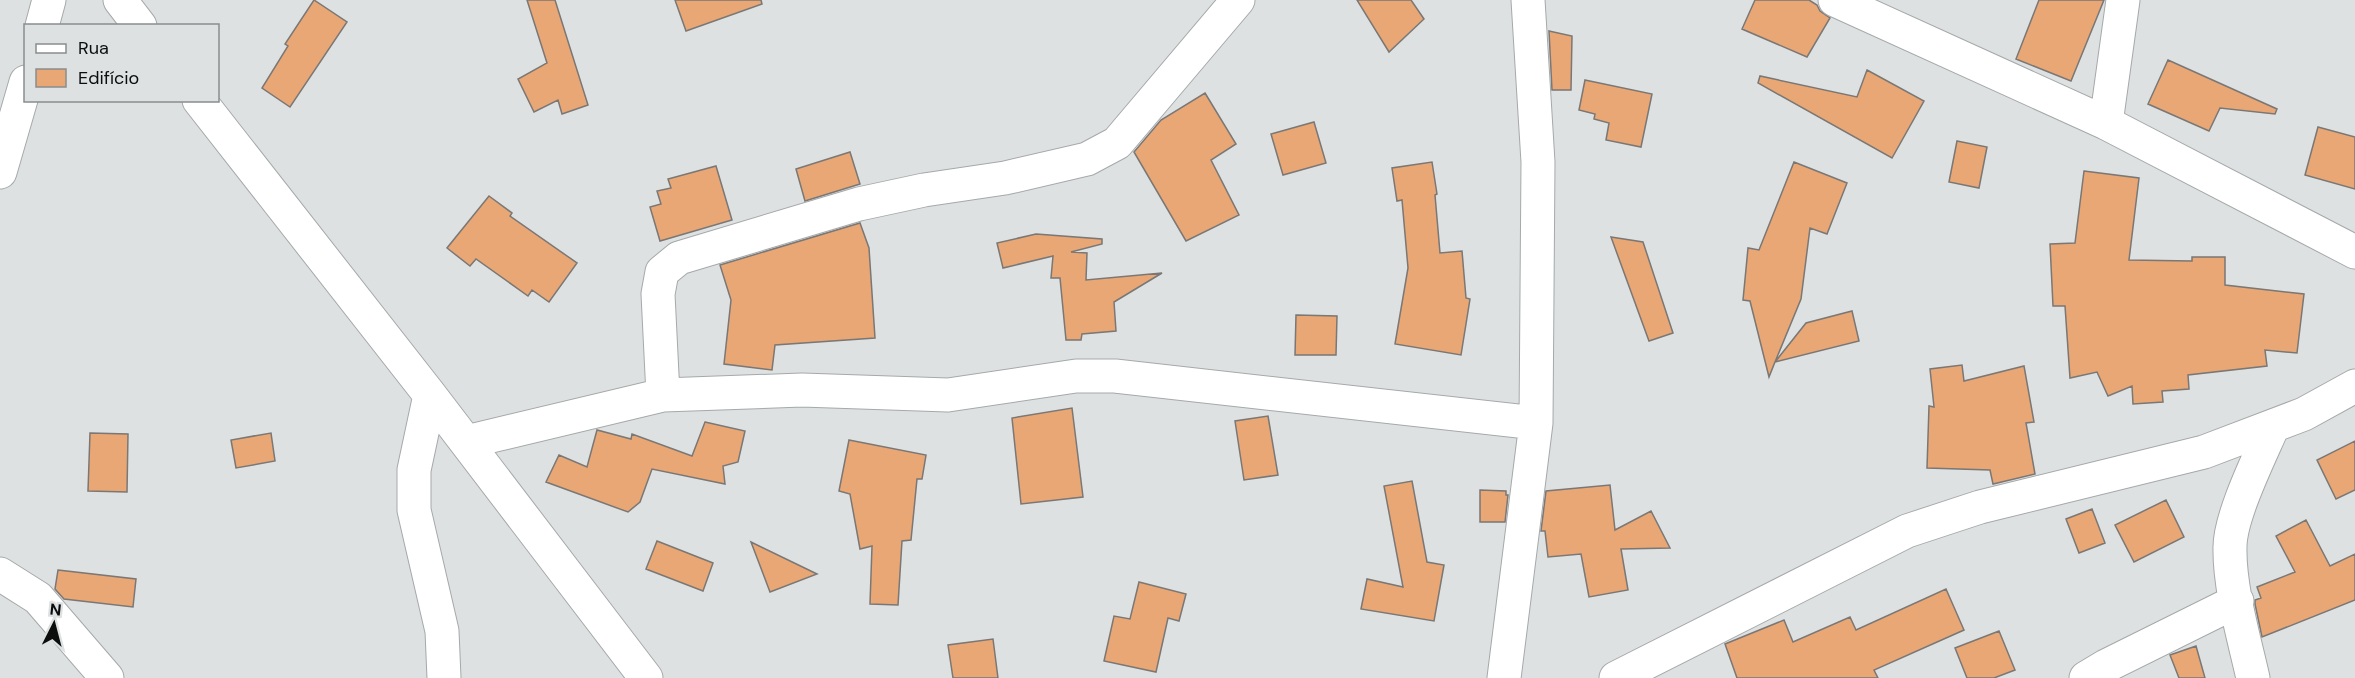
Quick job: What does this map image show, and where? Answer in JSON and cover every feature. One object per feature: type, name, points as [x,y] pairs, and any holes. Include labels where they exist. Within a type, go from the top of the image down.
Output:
[{"type":"street","points":[[43,24],[49,0]]},
{"type":"street","points":[[120,0],[138,24]]},
{"type":"street","points":[[663,395],[658,294],[662,272],[679,258],[859,204],[924,190],[1005,178],[1087,159],[1117,143],[1238,0]]},
{"type":"street","points":[[1504,678],[1536,423],[1538,162],[1528,0]]},
{"type":"street","points":[[1835,0],[2106,123],[2355,252]]},
{"type":"street","points":[[2106,123],[2122,0]]},
{"type":"street","points":[[0,172],[24,89]]},
{"type":"street","points":[[201,102],[430,395],[646,678]]},
{"type":"street","points":[[466,442],[663,395],[801,390],[948,395],[1076,376],[1114,376],[1536,423]]},
{"type":"street","points":[[1616,678],[1907,531],[1980,507],[2204,452],[2304,414],[2355,386]]},
{"type":"street","points":[[430,395],[414,470],[414,510],[442,631],[444,678]]},
{"type":"street","points":[[2253,678],[2232,579],[2229,545],[2237,514],[2273,426]]},
{"type":"street","points":[[0,574],[38,598],[107,678]]},
{"type":"street","points":[[2086,678],[2237,601]]},
{"type":"building","points":[[314,0],[347,22],[290,107],[262,88],[288,46],[285,44]]},
{"type":"building","points":[[527,0],[555,0],[588,105],[562,114],[558,100],[534,112],[518,79],[547,63]]},
{"type":"building","points":[[675,0],[761,0],[762,4],[686,31]]},
{"type":"building","points":[[1357,0],[1411,0],[1424,19],[1389,52]]},
{"type":"building","points":[[1755,0],[1809,0],[1830,18],[1807,57],[1742,29]]},
{"type":"building","points":[[2039,0],[2104,0],[2071,81],[2016,59]]},
{"type":"building","points":[[1549,31],[1572,36],[1571,90],[1552,90]]},
{"type":"building","points":[[2168,60],[2277,109],[2275,114],[2220,108],[2209,131],[2148,104]]},
{"type":"building","points":[[1867,70],[1924,101],[1892,158],[1758,83],[1760,76],[1857,97]]},
{"type":"building","points":[[1585,80],[1652,94],[1641,147],[1606,140],[1609,123],[1594,119],[1595,114],[1579,110]]},
{"type":"building","points":[[1205,93],[1236,144],[1211,160],[1239,215],[1186,241],[1134,152],[1161,120]]},
{"type":"building","points":[[1314,122],[1326,163],[1283,175],[1271,134]]},
{"type":"building","points":[[2318,127],[2355,137],[2355,189],[2305,175]]},
{"type":"building","points":[[1957,141],[1987,147],[1979,188],[1949,182]]},
{"type":"building","points":[[850,152],[860,184],[805,201],[796,169]]},
{"type":"building","points":[[1432,162],[1437,194],[1435,195],[1440,253],[1462,251],[1466,298],[1470,299],[1461,355],[1395,344],[1408,268],[1402,200],[1397,201],[1392,168]]},
{"type":"building","points":[[1794,162],[1847,183],[1827,234],[1810,228],[1801,299],[1769,377],[1750,301],[1743,300],[1748,248],[1759,250]]},
{"type":"building","points":[[716,166],[732,220],[660,241],[650,207],[661,204],[657,191],[671,188],[668,179]]},
{"type":"building","points":[[2084,171],[2139,178],[2129,260],[2192,261],[2192,257],[2225,257],[2225,285],[2304,294],[2297,353],[2265,350],[2267,366],[2188,375],[2189,389],[2162,391],[2163,402],[2133,404],[2132,386],[2108,396],[2097,372],[2070,378],[2065,306],[2053,306],[2050,244],[2075,243]]},
{"type":"building","points":[[489,196],[512,213],[510,216],[577,263],[549,302],[532,290],[528,296],[476,259],[470,266],[447,248]]},
{"type":"building","points":[[860,223],[869,248],[875,338],[775,345],[772,370],[724,364],[731,300],[720,265]]},
{"type":"building","points":[[1036,234],[1102,239],[1102,244],[1071,252],[1087,253],[1086,280],[1162,273],[1114,302],[1116,331],[1082,334],[1081,340],[1066,340],[1060,278],[1051,278],[1053,256],[1003,268],[997,243]]},
{"type":"building","points":[[1611,237],[1643,242],[1673,333],[1649,341]]},
{"type":"building","points":[[1852,311],[1859,341],[1775,362],[1806,323]]},
{"type":"building","points":[[1296,315],[1337,316],[1336,355],[1295,355]]},
{"type":"building","points":[[1962,365],[1964,381],[2024,366],[2034,422],[2026,423],[2035,474],[1993,484],[1990,470],[1927,468],[1929,406],[1934,407],[1930,369]]},
{"type":"building","points":[[1072,408],[1083,497],[1021,504],[1012,418]]},
{"type":"building","points":[[1268,416],[1278,475],[1244,480],[1235,421]]},
{"type":"building","points":[[705,422],[745,431],[738,462],[723,466],[725,484],[652,469],[640,502],[628,512],[546,482],[559,455],[587,467],[597,430],[631,439],[632,434],[692,456]]},
{"type":"building","points":[[90,433],[128,434],[127,492],[88,491]]},
{"type":"building","points":[[271,433],[275,461],[236,468],[231,440]]},
{"type":"building","points":[[849,440],[926,455],[922,479],[917,479],[911,540],[902,541],[898,605],[870,604],[872,546],[860,549],[850,494],[839,491]]},
{"type":"building","points":[[2355,441],[2355,490],[2336,499],[2317,460]]},
{"type":"building","points":[[1412,481],[1427,562],[1444,565],[1434,621],[1361,609],[1367,579],[1403,587],[1384,486]]},
{"type":"building","points":[[1610,485],[1615,530],[1651,511],[1670,548],[1621,549],[1628,590],[1589,597],[1581,554],[1548,557],[1545,531],[1541,531],[1546,491]]},
{"type":"building","points":[[1480,490],[1506,491],[1508,495],[1505,522],[1480,522]]},
{"type":"building","points":[[2166,500],[2184,537],[2134,562],[2115,525]]},
{"type":"building","points":[[2092,509],[2105,543],[2079,553],[2066,519]]},
{"type":"building","points":[[2306,520],[2330,566],[2355,554],[2355,600],[2262,637],[2255,604],[2255,600],[2261,598],[2257,587],[2295,572],[2276,536]]},
{"type":"building","points":[[657,541],[713,563],[703,591],[646,569]]},
{"type":"building","points":[[751,542],[817,574],[770,592]]},
{"type":"building","points":[[58,570],[136,579],[133,607],[64,599],[55,589]]},
{"type":"building","points":[[1139,582],[1186,594],[1179,621],[1168,618],[1156,672],[1104,661],[1114,616],[1130,619]]},
{"type":"building","points":[[1946,589],[1964,630],[1874,670],[1878,678],[1737,678],[1725,644],[1784,620],[1793,642],[1850,617],[1856,630]]},
{"type":"building","points":[[1999,631],[2015,670],[1994,678],[1967,678],[1955,648]]},
{"type":"building","points":[[993,639],[998,678],[953,678],[948,645]]},
{"type":"building","points":[[2196,646],[2205,678],[2179,678],[2170,655]]}]
